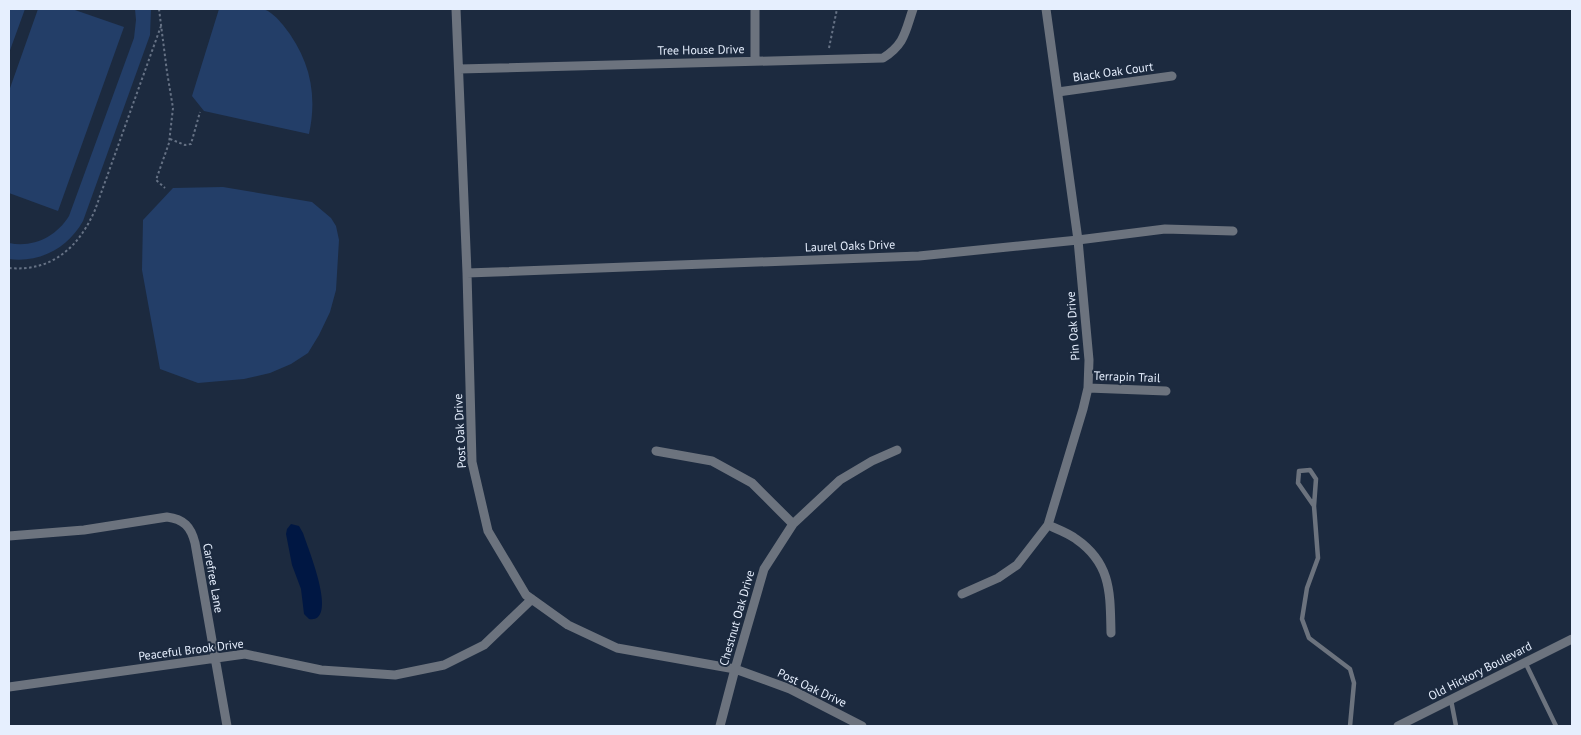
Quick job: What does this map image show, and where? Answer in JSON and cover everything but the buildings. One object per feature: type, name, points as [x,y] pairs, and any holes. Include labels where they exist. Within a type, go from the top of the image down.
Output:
[{"type":"street","name":"Post Oak Drive","points":[[456,9],[467,273],[472,462],[488,531],[526,595],[568,625],[617,648],[735,669],[790,689],[862,726]]},
{"type":"street","points":[[755,9],[755,61]]},
{"type":"street","name":"Tree House Drive","points":[[459,68],[883,58],[895,51],[903,39],[913,9]]},
{"type":"street","name":"Pin Oak Drive","points":[[962,594],[998,578],[1017,564],[1048,525],[1088,388],[1089,360],[1078,240],[1046,9]]},
{"type":"street","name":"Black Oak Court","points":[[1058,92],[1172,76]]},
{"type":"street","name":"Laurel Oaks Drive","points":[[467,273],[919,256],[1165,229],[1233,231]]},
{"type":"street","name":"Terrapin Trail","points":[[1088,388],[1166,391]]},
{"type":"street","name":"Chestnut Oak Drive","points":[[720,726],[764,569],[793,524],[840,480],[872,461],[897,450]]},
{"type":"street","points":[[656,451],[712,461],[752,483],[793,524]]},
{"type":"street","name":"Carefree Lane","points":[[9,536],[84,530],[167,517],[181,520],[188,524],[195,543],[227,726]]},
{"type":"street","points":[[1048,525],[1075,538],[1095,556],[1103,570],[1110,592],[1112,633]]},
{"type":"street","name":"Peaceful Brook Drive","points":[[9,687],[245,654],[321,670],[395,675],[444,665],[484,645],[532,599]]},
{"type":"street","name":"Old Hickory Boulevard","points":[[1398,726],[1572,639]]},
{"type":"lane","points":[[1314,506],[1298,483],[1299,471],[1310,470],[1316,479],[1314,506],[1318,558],[1307,588],[1302,619],[1309,638],[1350,669],[1354,683],[1350,726]]},
{"type":"lane","points":[[1526,662],[1556,726]]},
{"type":"lane","points":[[1451,700],[1456,726]]},
{"type":"path","points":[[159,9],[166,72],[173,108],[170,139],[156,180],[165,188]]},
{"type":"path","points":[[829,50],[837,9]]},
{"type":"path","points":[[9,268],[35,266],[56,259],[72,247],[85,232],[161,26]]},
{"type":"path","points":[[170,139],[186,145],[191,144],[200,112]]},
{"type":"shaded area","points":[[257,8],[265,10],[271,13],[283,25],[292,37],[305,63],[312,90],[312,119],[309,134],[204,111],[192,96],[219,9]]},
{"type":"shaded area","points":[[9,9],[25,9],[9,53]]},
{"type":"shaded area","points":[[38,9],[72,9],[124,27],[58,211],[9,193],[9,91]]},
{"type":"shaded area","points":[[135,9],[151,9],[150,35],[83,221],[69,239],[52,252],[32,259],[9,259],[9,243],[27,244],[43,239],[58,230],[69,216],[134,38]]},
{"type":"shaded area","points":[[223,187],[312,202],[331,218],[336,226],[339,240],[336,290],[330,312],[308,353],[291,364],[270,373],[244,379],[198,383],[160,369],[142,270],[143,220],[173,188]]},
{"type":"shaded area","points":[[291,524],[299,526],[303,533],[315,567],[322,597],[322,610],[318,617],[309,619],[304,614],[301,589],[292,565],[286,534]]}]
